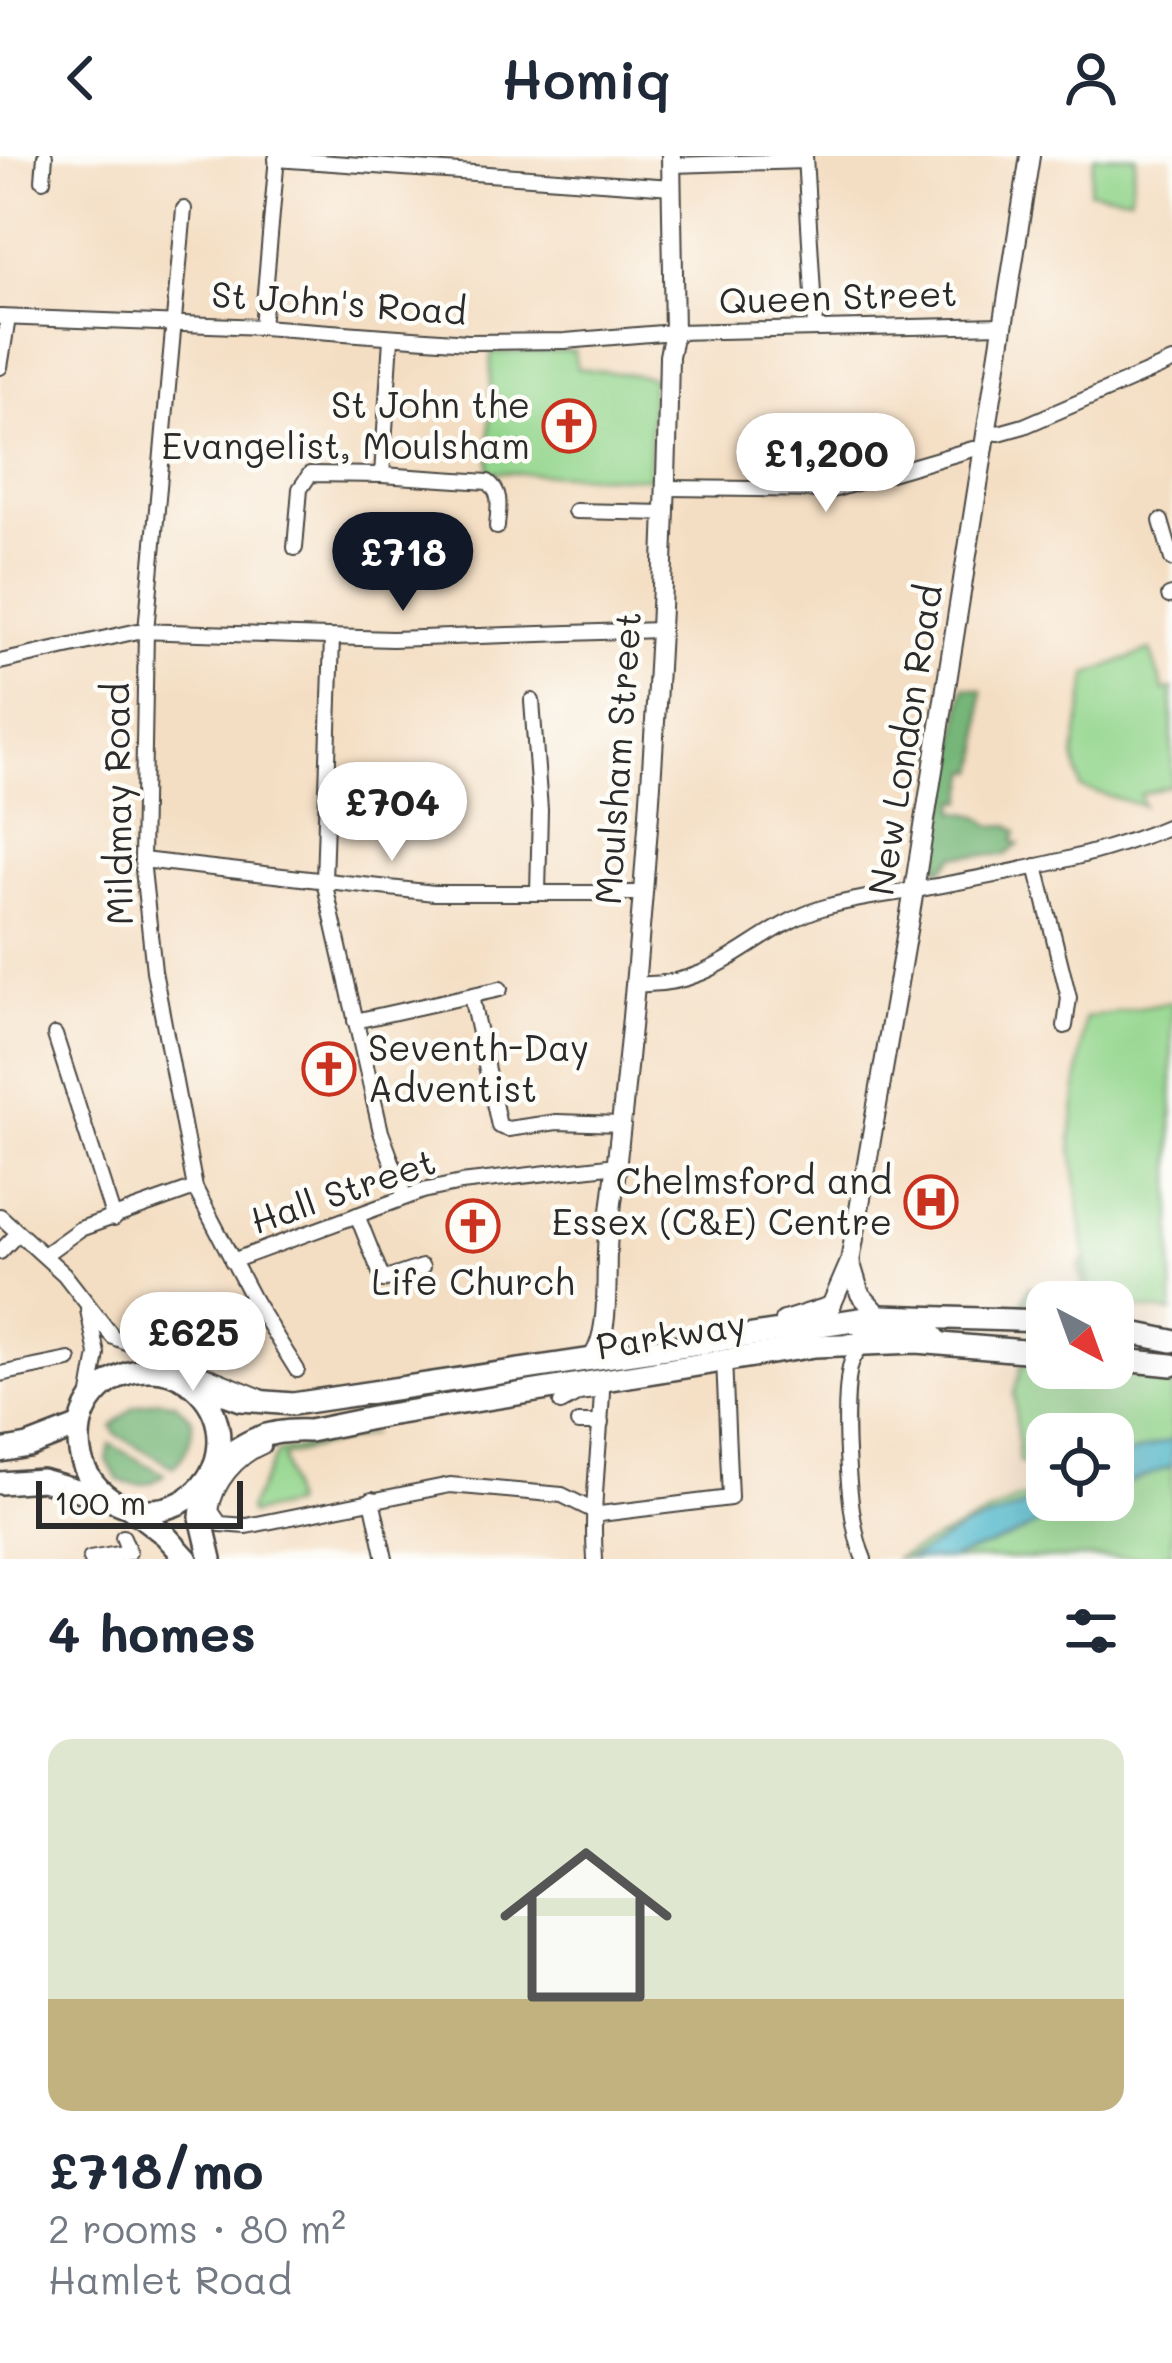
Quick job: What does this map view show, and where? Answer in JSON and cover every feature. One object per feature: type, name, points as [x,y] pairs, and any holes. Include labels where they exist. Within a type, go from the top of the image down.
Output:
[{"type":"main road","name":"New London Road","points":[[848,1320],[842,1307],[851,1292],[850,1262],[1030,156]]},
{"type":"main road","name":"Moulsham Street","points":[[590,1360],[600,1344],[637,984],[666,513],[669,356],[674,332],[671,160]]},
{"type":"main road","name":"Parkway","points":[[704,1342],[816,1314],[851,1292]]},
{"type":"main road","points":[[851,1292],[880,1316]]},
{"type":"main road","name":"Parkway","points":[[184,1379],[241,1400],[282,1405],[880,1316],[1026,1320]]},
{"type":"main road","points":[[848,1320],[864,1328],[930,1330],[940,1343]]},
{"type":"main road","points":[[1134,1333],[1172,1341]]},
{"type":"main road","name":"Parkway","points":[[209,1474],[256,1436],[280,1430],[309,1431],[724,1359],[864,1342],[1026,1350]]},
{"type":"main road","points":[[1134,1361],[1172,1365]]},
{"type":"main road","points":[[0,1450],[28,1446],[84,1415],[105,1385],[132,1372],[161,1371],[184,1379],[204,1398],[216,1420],[219,1440],[201,1517],[211,1559]]},
{"type":"main road","points":[[84,1415],[83,1466],[95,1485],[165,1535],[187,1559]]},
{"type":"main road","points":[[0,1483],[43,1480],[121,1504],[161,1509],[186,1499],[209,1474]]},
{"type":"street","points":[[43,180],[45,156]]},
{"type":"street","points":[[262,327],[276,157],[673,187]]},
{"type":"street","points":[[671,160],[805,159],[815,328]]},
{"type":"street","name":"Mildmay Road","points":[[184,209],[146,631],[142,860],[154,971],[195,1188],[254,1301],[297,1370]]},
{"type":"street","points":[[0,367],[4,317]]},
{"type":"street","name":"St John's Road","points":[[4,317],[521,343],[674,332]]},
{"type":"street","name":"Queen Street","points":[[674,332],[1004,325]]},
{"type":"street","points":[[382,475],[391,339]]},
{"type":"street","points":[[667,488],[832,490],[973,449],[1172,362]]},
{"type":"street","points":[[295,548],[300,489],[310,474],[488,482],[499,498],[497,527]]},
{"type":"street","points":[[575,512],[666,513]]},
{"type":"street","points":[[1161,521],[1172,559]]},
{"type":"street","points":[[0,662],[146,631],[425,639],[659,630]]},
{"type":"street","points":[[332,638],[324,881],[381,1132],[405,1197]]},
{"type":"street","points":[[532,701],[540,809],[538,892]]},
{"type":"street","points":[[637,984],[670,983],[728,963],[781,927],[821,908],[1036,866],[1172,825]]},
{"type":"street","points":[[142,860],[434,893],[641,893]]},
{"type":"street","points":[[1036,866],[1069,998],[1065,1025]]},
{"type":"street","points":[[355,1021],[500,989]]},
{"type":"street","points":[[471,996],[499,1126],[621,1124]]},
{"type":"street","points":[[56,1034],[114,1219]]},
{"type":"street","name":"Hall Street","points":[[232,1261],[405,1197],[461,1183],[617,1165]]},
{"type":"street","points":[[44,1255],[68,1235],[195,1188]]},
{"type":"street","points":[[356,1215],[382,1280],[422,1267]]},
{"type":"street","points":[[0,1216],[44,1255],[120,1342],[282,1405]]},
{"type":"street","points":[[0,1252],[18,1233]]},
{"type":"street","points":[[84,1298],[97,1354],[84,1415]]},
{"type":"street","points":[[174,1331],[254,1301]]},
{"type":"street","points":[[864,1342],[850,1367],[847,1401],[854,1520],[864,1559]]},
{"type":"street","points":[[385,1559],[372,1499],[430,1488],[475,1485],[562,1495],[610,1514],[730,1498],[724,1359]]},
{"type":"street","points":[[0,1374],[69,1360]]},
{"type":"street","points":[[561,1403],[579,1393],[606,1390],[591,1510],[595,1559]]},
{"type":"street","points":[[578,1423],[601,1423]]},
{"type":"street","name":"Parkway","points":[[309,1431],[254,1449],[222,1481],[211,1511],[220,1524],[237,1527],[372,1499]]},
{"type":"street","points":[[90,1559],[129,1552],[123,1537]]},
{"type":"green space","points":[[1094,156],[1136,156],[1130,197],[1089,191]]},
{"type":"green space","points":[[574,351],[577,368],[652,377],[649,478],[489,472],[491,353]]},
{"type":"green space","points":[[1150,650],[1164,691],[1172,689],[1172,785],[1140,795],[1143,806],[1081,788],[1074,756],[1088,674]]},
{"type":"green space","points":[[964,687],[982,690],[980,753],[977,771],[970,770],[964,801],[957,800],[955,811],[979,816],[992,826],[1009,825],[1017,832],[1013,841],[1019,844],[1006,855],[954,856],[937,869]]},
{"type":"green space","points":[[1172,1002],[1172,1313],[1134,1308],[1134,1281],[1088,1281],[1071,1138],[1085,1018]]},
{"type":"green space","points":[[1086,1257],[1089,1281],[1082,1281],[1079,1267]]},
{"type":"green space","points":[[1022,1364],[1026,1364],[1026,1389],[1134,1389],[1134,1375],[1172,1379],[1172,1440],[1134,1452],[1134,1413],[1026,1413],[1026,1465],[1019,1462],[1014,1394]]},
{"type":"green space","points":[[159,1400],[175,1403],[192,1419],[188,1445],[173,1467],[116,1434],[112,1427],[133,1407]]},
{"type":"green space","points":[[372,1434],[283,1456],[292,1505],[250,1514],[248,1509],[278,1452]]},
{"type":"green space","points":[[110,1444],[164,1474],[143,1484],[119,1480],[107,1461]]},
{"type":"green space","points":[[1172,1466],[1172,1552],[1161,1557],[948,1559],[1045,1521],[1134,1521],[1134,1481]]},
{"type":"green space","points":[[1026,1498],[1026,1504],[922,1552],[894,1559]]},
{"type":"water","points":[[1172,1440],[1172,1466],[1134,1481],[1134,1452]]},
{"type":"water","points":[[1026,1505],[1026,1521],[1045,1521],[948,1559],[910,1559],[964,1528]]},
{"type":"place","name":"St John the Evangelist, Moulsham","points":[[569,426]]},
{"type":"place","name":"Seventh-Day Adventist","points":[[329,1069]]},
{"type":"place","name":"Chelmsford and Essex (C&E) Centre","points":[[931,1202]]},
{"type":"place","name":"Life Church","points":[[473,1226]]}]
